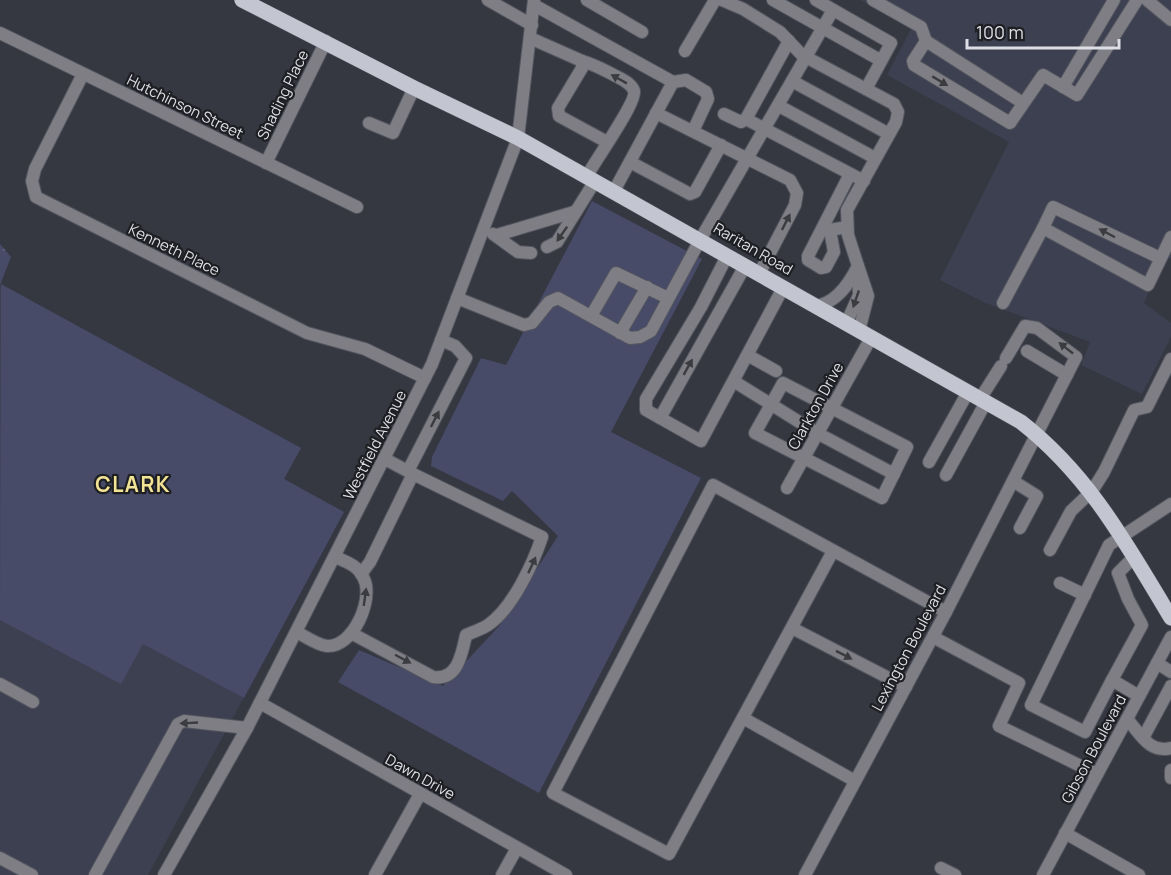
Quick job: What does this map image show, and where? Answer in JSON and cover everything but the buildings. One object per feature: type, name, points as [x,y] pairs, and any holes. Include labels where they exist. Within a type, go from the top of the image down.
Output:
[{"type":"main road","name":"Raritan Road","points":[[242,0],[518,138],[978,398],[1037,434],[1092,491],[1171,618]]},
{"type":"street","points":[[489,0],[532,25]]},
{"type":"street","points":[[587,0],[642,32]]},
{"type":"street","points":[[685,51],[715,0]]},
{"type":"street","points":[[722,0],[758,17],[805,56],[894,104],[898,116],[848,210],[847,227],[826,226],[850,174]]},
{"type":"street","points":[[773,0],[880,60]]},
{"type":"street","points":[[816,0],[891,43],[866,89]]},
{"type":"street","points":[[873,0],[921,27],[926,41],[1023,103]]},
{"type":"street","points":[[1063,87],[1114,0]]},
{"type":"street","points":[[926,41],[914,65],[1008,123],[1043,75],[1077,94],[1137,0]]},
{"type":"street","points":[[1147,0],[1171,20]]},
{"type":"street","points":[[534,3],[673,82],[686,80],[706,92],[708,99],[693,131]]},
{"type":"street","name":"Westfield Avenue","points":[[164,875],[247,728],[425,378],[518,138],[534,3]]},
{"type":"street","points":[[457,298],[518,324],[532,323],[549,302],[558,298],[630,338],[640,337],[651,331],[700,240],[833,10]]},
{"type":"street","name":"Hutchinson Street","points":[[0,33],[357,207]]},
{"type":"street","points":[[530,38],[593,64],[630,84],[634,92],[633,103],[607,142],[574,212],[557,242],[547,247]]},
{"type":"street","name":"Shading Place","points":[[266,163],[326,41]]},
{"type":"street","points":[[724,114],[741,122],[746,119],[789,41]]},
{"type":"street","points":[[582,61],[582,68],[558,108],[559,116],[607,142]]},
{"type":"street","name":"Kenneth Place","points":[[83,74],[35,169],[32,181],[36,197],[307,333],[365,349],[425,378]]},
{"type":"street","points":[[792,81],[889,134]]},
{"type":"street","points":[[614,191],[673,82]]},
{"type":"street","points":[[369,123],[393,134],[414,88]]},
{"type":"street","points":[[779,106],[875,158]]},
{"type":"street","points":[[656,113],[790,180],[797,193],[795,205],[706,336],[660,418]]},
{"type":"street","points":[[746,119],[864,181]]},
{"type":"street","points":[[630,162],[690,194],[695,192],[721,145]]},
{"type":"street","points":[[1003,303],[1053,207],[1160,258]]},
{"type":"street","points":[[497,235],[574,212]]},
{"type":"street","name":"Clarkton Drive","points":[[787,488],[832,407],[859,331],[858,266],[847,227]]},
{"type":"street","points":[[1043,228],[1148,285],[1171,237]]},
{"type":"street","points":[[483,231],[497,235],[518,252],[531,253]]},
{"type":"street","points":[[727,256],[645,405],[646,410],[701,441],[749,356],[783,288]]},
{"type":"street","points":[[815,306],[838,295],[858,266]]},
{"type":"street","points":[[591,316],[616,273],[668,298]]},
{"type":"street","points":[[620,333],[647,287]]},
{"type":"street","points":[[689,326],[706,336]]},
{"type":"street","points":[[929,462],[978,398],[1025,326],[1037,328],[1076,357],[1067,375],[1027,351]]},
{"type":"street","points":[[361,574],[370,562],[466,358],[455,346],[441,340]]},
{"type":"street","points":[[749,356],[776,371]]},
{"type":"street","points":[[1050,550],[1071,511],[1092,491],[1104,472],[1134,410],[1147,407],[1171,359]]},
{"type":"street","name":"Lexington Boulevard","points":[[805,875],[933,637],[1067,375]]},
{"type":"street","points":[[735,382],[764,398],[770,406],[894,474]]},
{"type":"street","points":[[783,383],[832,407],[907,447],[882,498],[755,433],[783,383]]},
{"type":"street","points":[[946,475],[978,398]]},
{"type":"street","points":[[351,633],[433,677],[446,676],[455,669],[466,634],[487,626],[524,580],[542,537],[385,459]]},
{"type":"street","points":[[1013,481],[1037,496],[1020,528]]},
{"type":"street","points":[[833,551],[669,854],[554,793],[713,485],[946,612]]},
{"type":"street","points":[[1134,556],[1118,573],[1128,599],[1142,625],[1085,732],[1031,705],[1109,545],[1171,504]]},
{"type":"street","points":[[297,632],[327,646],[339,644],[351,633],[367,599],[367,587],[361,574],[350,563],[335,557]]},
{"type":"street","points":[[1060,583],[1085,595]]},
{"type":"street","points":[[792,628],[906,687]]},
{"type":"street","points":[[933,637],[1019,683],[999,726],[1097,774]]},
{"type":"street","name":"Gibson Boulevard","points":[[1043,875],[1171,637]]},
{"type":"street","points":[[1157,663],[1171,672]]},
{"type":"street","points":[[1112,680],[1139,696]]},
{"type":"street","points":[[0,684],[33,702]]},
{"type":"street","points":[[1143,738],[1171,686]]},
{"type":"street","name":"Dawn Drive","points":[[260,703],[566,875]]},
{"type":"street","points":[[743,718],[855,781]]},
{"type":"street","points":[[1127,719],[1155,748],[1171,748]]},
{"type":"street","points":[[95,875],[178,724],[184,721],[247,728]]},
{"type":"street","points":[[1171,770],[1171,778]]},
{"type":"street","points":[[375,875],[420,794]]},
{"type":"street","points":[[1065,833],[1139,875]]},
{"type":"street","points":[[502,875],[517,848]]},
{"type":"street","points":[[0,858],[32,875]]},
{"type":"street","points":[[941,868],[955,875]]},
{"type":"shaded area","points":[[860,0],[1171,0],[1171,259],[1165,256],[1144,303],[1171,323],[1171,337],[1142,394],[1081,365],[1090,342],[983,302],[940,280],[1009,142],[887,75],[911,29]]},
{"type":"shaded area","points":[[0,286],[301,448],[284,479],[344,512],[148,875],[0,875]]},
{"type":"green space","points":[[592,201],[702,259],[611,432],[701,478],[539,793],[338,682],[359,650],[443,686],[501,624],[558,536],[512,491],[503,501],[431,466],[432,457],[481,358],[506,365]]},
{"type":"green space","points":[[0,244],[11,257],[0,285]]},
{"type":"green space","points":[[1,284],[301,448],[284,479],[344,512],[244,698],[143,644],[121,684],[0,620]]},
{"type":"district","name":"CLARK","points":[[133,485]]}]
